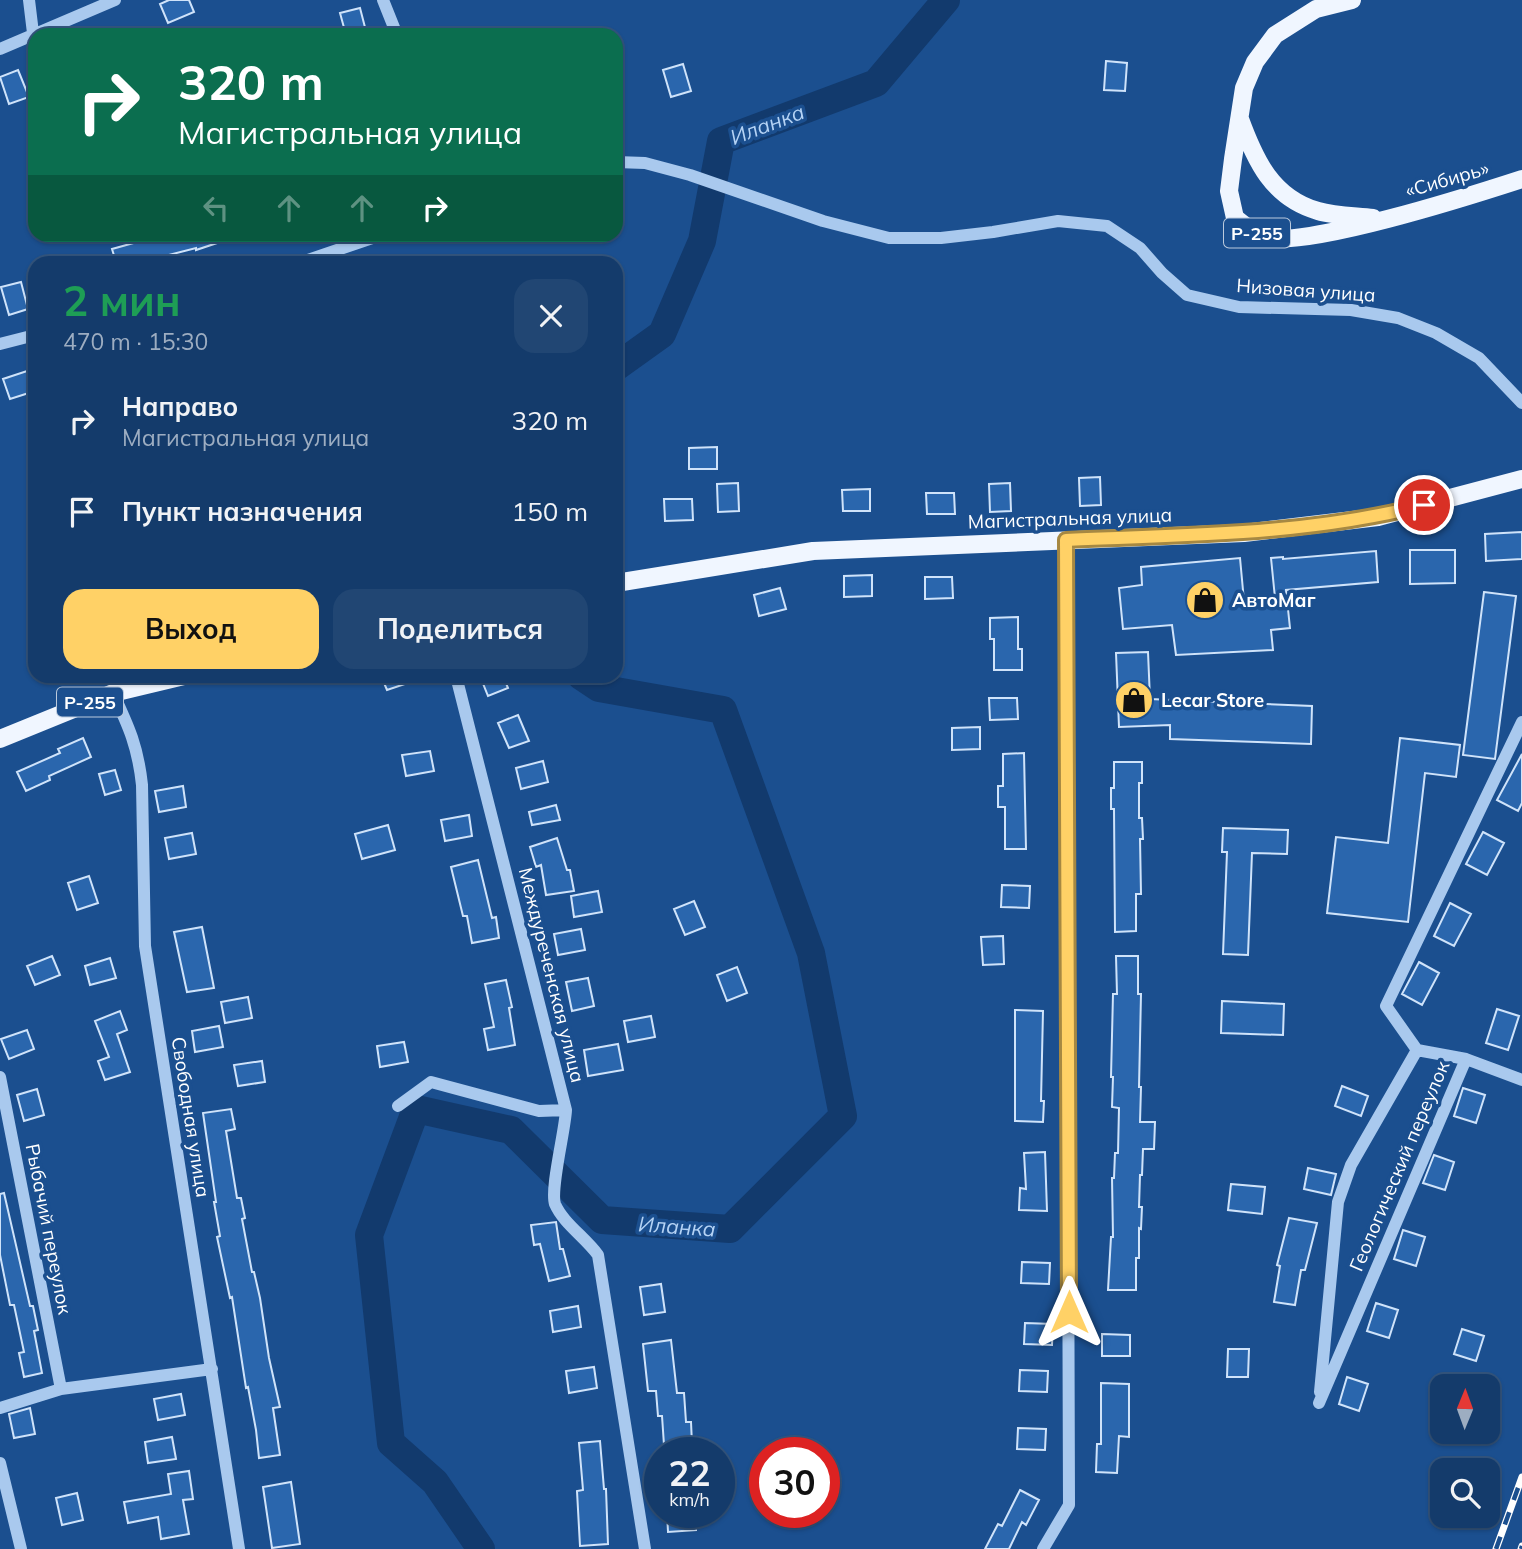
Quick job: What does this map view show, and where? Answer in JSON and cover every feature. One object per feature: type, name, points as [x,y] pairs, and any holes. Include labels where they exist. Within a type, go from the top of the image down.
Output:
[{"type":"main road","name":"«Сибирь»","points":[[1352,0],[1317,9],[1275,35],[1255,62],[1238,116],[1229,191],[1235,218],[1263,237],[1295,239],[1335,233],[1522,179]]},
{"type":"main road","name":"«Сибирь»","points":[[1238,116],[1252,153],[1269,180],[1294,200],[1318,211],[1383,219]]},
{"type":"main road","name":"Магистральная улица","points":[[623,582],[813,551],[1244,533],[1378,517],[1522,479]]},
{"type":"main road","name":"Р-255","points":[[0,739],[113,693],[155,683]]},
{"type":"street","points":[[29,0],[32,28]]},
{"type":"street","points":[[46,28],[116,0]]},
{"type":"street","points":[[383,0],[394,28]]},
{"type":"street","points":[[0,49],[28,35]]},
{"type":"street","name":"Низовая улица","points":[[623,162],[645,163],[690,175],[824,221],[889,238],[954,237],[1058,221],[1107,226],[1140,247],[1161,273],[1186,295],[1239,307],[1351,310],[1398,318],[1436,333],[1479,358],[1522,403]]},
{"type":"street","points":[[320,256],[361,242]]},
{"type":"street","points":[[0,344],[28,337]]},
{"type":"street","points":[[1043,1549],[1069,1505],[1066,540]]},
{"type":"street","name":"Междуреченская улица","points":[[398,1106],[431,1082],[539,1111],[566,1110],[458,683]]},
{"type":"street","name":"Свободная улица","points":[[113,693],[134,737],[139,759],[142,785],[145,946],[239,1549]]},
{"type":"street","name":"Геологический переулок","points":[[1417,1050],[1351,1165],[1338,1202],[1319,1403],[1466,1059],[1417,1050],[1386,1006],[1522,722]]},
{"type":"street","points":[[1466,1059],[1522,1080]]},
{"type":"street","name":"Рыбачий переулок","points":[[0,1076],[61,1388]]},
{"type":"street","points":[[566,1110],[554,1185],[555,1203],[563,1217],[588,1241],[598,1255],[645,1549]]},
{"type":"street","points":[[0,1408],[61,1388],[212,1369]]},
{"type":"street","points":[[0,1463],[21,1549]]},
{"type":"building","points":[[169,0],[189,0],[194,12],[168,23],[160,4]]},
{"type":"building","points":[[360,8],[365,28],[344,28],[340,13]]},
{"type":"building","points":[[1106,61],[1127,63],[1125,91],[1104,90]]},
{"type":"building","points":[[683,64],[691,91],[671,97],[663,70]]},
{"type":"building","points":[[18,70],[28,97],[9,104],[0,77]]},
{"type":"building","points":[[137,242],[220,242],[165,256],[114,256],[112,249]]},
{"type":"building","points":[[21,282],[28,309],[9,315],[1,287]]},
{"type":"building","points":[[28,371],[28,393],[10,399],[3,379]]},
{"type":"building","points":[[717,447],[717,469],[689,469],[689,448]]},
{"type":"building","points":[[1100,477],[1101,505],[1080,506],[1079,478]]},
{"type":"building","points":[[738,483],[739,511],[718,512],[717,484]]},
{"type":"building","points":[[1010,483],[1011,511],[990,512],[989,484]]},
{"type":"building","points":[[870,489],[870,511],[843,511],[842,490]]},
{"type":"building","points":[[926,493],[954,493],[955,514],[927,514]]},
{"type":"building","points":[[664,499],[692,499],[693,520],[665,521]]},
{"type":"building","points":[[1522,532],[1522,559],[1486,561],[1485,534]]},
{"type":"building","points":[[1410,550],[1455,550],[1455,583],[1410,584]]},
{"type":"building","points":[[1376,551],[1378,582],[1286,590],[1290,628],[1271,630],[1273,650],[1176,655],[1172,625],[1123,629],[1119,588],[1142,585],[1141,567],[1240,558],[1244,601],[1275,598],[1271,558]]},
{"type":"building","points":[[872,575],[872,596],[844,597],[844,576]]},
{"type":"building","points":[[925,577],[952,577],[953,598],[925,599]]},
{"type":"building","points":[[780,588],[786,609],[759,616],[754,595]]},
{"type":"building","points":[[1484,592],[1516,596],[1495,759],[1463,755]]},
{"type":"building","points":[[1018,617],[1018,649],[1022,649],[1022,670],[994,670],[994,639],[990,639],[990,618]]},
{"type":"building","points":[[1148,652],[1150,699],[1312,706],[1311,744],[1170,739],[1170,725],[1119,727],[1116,653]]},
{"type":"building","points":[[384,683],[408,683],[387,690]]},
{"type":"building","points":[[483,683],[506,683],[508,688],[488,696]]},
{"type":"building","points":[[989,698],[1017,698],[1018,719],[990,720]]},
{"type":"building","points":[[518,715],[529,741],[509,748],[498,723]]},
{"type":"building","points":[[980,727],[980,749],[952,750],[952,728]]},
{"type":"building","points":[[83,738],[91,757],[49,776],[50,780],[26,791],[17,772],[60,753],[58,749]]},
{"type":"building","points":[[1400,738],[1460,745],[1456,777],[1425,773],[1408,922],[1327,913],[1336,837],[1388,843]]},
{"type":"building","points":[[430,751],[434,771],[406,776],[402,755]]},
{"type":"building","points":[[1024,753],[1026,849],[1005,849],[1005,807],[998,807],[998,786],[1003,786],[1003,754]]},
{"type":"building","points":[[1522,754],[1522,803],[1518,811],[1497,800]]},
{"type":"building","points":[[543,761],[548,782],[521,789],[516,768]]},
{"type":"building","points":[[1114,762],[1142,762],[1139,818],[1142,818],[1143,839],[1140,839],[1141,894],[1136,894],[1136,931],[1115,932],[1114,809],[1111,809]]},
{"type":"building","points":[[115,770],[121,790],[105,795],[99,774]]},
{"type":"building","points":[[183,786],[186,807],[159,812],[155,791]]},
{"type":"building","points":[[556,805],[560,820],[532,825],[529,812]]},
{"type":"building","points":[[469,815],[472,836],[445,841],[441,820]]},
{"type":"building","points":[[388,825],[395,850],[362,859],[355,834]]},
{"type":"building","points":[[1223,828],[1288,830],[1287,854],[1252,853],[1248,955],[1223,954],[1227,852],[1222,852]]},
{"type":"building","points":[[1483,832],[1504,843],[1487,875],[1466,864]]},
{"type":"building","points":[[192,833],[196,854],[169,859],[165,838]]},
{"type":"building","points":[[557,838],[567,870],[570,870],[574,891],[546,895],[541,865],[536,867],[530,847]]},
{"type":"building","points":[[478,860],[492,918],[496,917],[499,938],[472,943],[467,916],[463,916],[451,867]]},
{"type":"building","points":[[89,876],[98,903],[77,910],[68,883]]},
{"type":"building","points":[[1002,885],[1030,886],[1029,908],[1001,907]]},
{"type":"building","points":[[598,891],[602,912],[574,917],[571,896]]},
{"type":"building","points":[[694,901],[705,927],[685,935],[674,909]]},
{"type":"building","points":[[1450,903],[1471,914],[1454,946],[1434,936]]},
{"type":"building","points":[[202,927],[214,988],[187,992],[174,932]]},
{"type":"building","points":[[581,929],[585,950],[558,955],[554,934]]},
{"type":"building","points":[[1003,936],[1004,964],[983,965],[981,937]]},
{"type":"building","points":[[52,956],[60,975],[35,985],[27,966]]},
{"type":"building","points":[[1116,956],[1138,956],[1138,994],[1141,994],[1140,1122],[1155,1122],[1154,1149],[1143,1149],[1140,1175],[1139,1207],[1142,1207],[1139,1258],[1136,1258],[1136,1290],[1108,1290],[1113,1237],[1112,1178],[1115,1153],[1118,1153],[1119,1108],[1112,1107],[1111,1077],[1113,994],[1117,994]]},
{"type":"building","points":[[110,958],[116,978],[90,985],[85,966]]},
{"type":"building","points":[[1419,962],[1439,973],[1422,1005],[1402,994]]},
{"type":"building","points":[[737,967],[747,993],[727,1001],[717,975]]},
{"type":"building","points":[[588,978],[594,1006],[572,1011],[566,982]]},
{"type":"building","points":[[506,980],[512,1007],[509,1008],[515,1045],[488,1050],[484,1029],[494,1027],[485,984]]},
{"type":"building","points":[[248,997],[252,1018],[225,1023],[221,1002]]},
{"type":"building","points":[[1222,1001],[1284,1004],[1283,1035],[1221,1033]]},
{"type":"building","points":[[1497,1009],[1519,1016],[1508,1050],[1486,1043]]},
{"type":"building","points":[[1015,1010],[1043,1011],[1043,1122],[1015,1121]]},
{"type":"building","points":[[120,1011],[127,1030],[117,1034],[130,1072],[105,1080],[98,1061],[109,1057],[95,1021]]},
{"type":"building","points":[[651,1016],[655,1037],[628,1042],[624,1021]]},
{"type":"building","points":[[219,1026],[223,1047],[195,1052],[192,1031]]},
{"type":"building","points":[[27,1030],[34,1049],[9,1059],[1,1039]]},
{"type":"building","points":[[404,1042],[408,1062],[380,1067],[377,1046]]},
{"type":"building","points":[[618,1044],[623,1070],[588,1076],[584,1050]]},
{"type":"building","points":[[262,1061],[265,1082],[238,1086],[234,1065]]},
{"type":"building","points":[[1342,1086],[1368,1096],[1361,1116],[1335,1106]]},
{"type":"building","points":[[1463,1088],[1485,1095],[1476,1123],[1454,1116]]},
{"type":"building","points":[[37,1089],[44,1115],[24,1121],[17,1095]]},
{"type":"building","points":[[231,1109],[235,1129],[226,1131],[237,1198],[241,1198],[245,1218],[242,1219],[280,1407],[273,1408],[280,1455],[259,1458],[232,1297],[230,1298],[217,1237],[220,1236],[203,1113]]},
{"type":"building","points":[[1045,1152],[1047,1211],[1019,1210],[1020,1188],[1026,1189],[1024,1153]]},
{"type":"building","points":[[1434,1155],[1454,1162],[1445,1190],[1423,1183]]},
{"type":"building","points":[[1308,1168],[1336,1174],[1331,1195],[1304,1189]]},
{"type":"building","points":[[1231,1184],[1265,1187],[1262,1214],[1228,1210]]},
{"type":"building","points":[[4,1193],[38,1330],[34,1331],[42,1373],[24,1377],[19,1353],[24,1352],[14,1305],[10,1305],[0,1255],[0,1194]]},
{"type":"building","points":[[1289,1218],[1317,1223],[1305,1270],[1301,1270],[1295,1305],[1274,1302],[1280,1266],[1277,1265]]},
{"type":"building","points":[[556,1222],[560,1249],[563,1249],[570,1276],[549,1281],[540,1244],[534,1245],[531,1225]]},
{"type":"building","points":[[1403,1230],[1425,1237],[1416,1266],[1394,1259]]},
{"type":"building","points":[[1022,1262],[1050,1263],[1049,1284],[1021,1283]]},
{"type":"building","points":[[661,1284],[665,1312],[644,1315],[640,1287]]},
{"type":"building","points":[[1376,1303],[1398,1310],[1389,1338],[1367,1331]]},
{"type":"building","points":[[578,1306],[581,1327],[553,1332],[550,1311]]},
{"type":"building","points":[[1025,1323],[1053,1324],[1052,1345],[1024,1344]]},
{"type":"building","points":[[1462,1329],[1484,1336],[1476,1361],[1454,1354]]},
{"type":"building","points":[[1102,1334],[1130,1335],[1130,1356],[1102,1356]]},
{"type":"building","points":[[671,1340],[677,1393],[684,1393],[686,1422],[691,1422],[692,1437],[663,1437],[656,1391],[648,1391],[643,1344]]},
{"type":"building","points":[[1228,1349],[1249,1349],[1248,1377],[1227,1377]]},
{"type":"building","points":[[594,1367],[597,1388],[569,1393],[566,1371]]},
{"type":"building","points":[[1020,1370],[1048,1371],[1047,1392],[1019,1391]]},
{"type":"building","points":[[1347,1377],[1368,1384],[1359,1411],[1339,1404]]},
{"type":"building","points":[[1101,1383],[1129,1384],[1129,1437],[1119,1436],[1117,1473],[1096,1472],[1097,1444],[1101,1444]]},
{"type":"building","points":[[181,1394],[185,1415],[158,1420],[154,1399]]},
{"type":"building","points":[[30,1408],[35,1434],[14,1438],[9,1414]]},
{"type":"building","points":[[1018,1428],[1046,1429],[1045,1450],[1017,1449]]},
{"type":"building","points":[[172,1437],[176,1459],[148,1463],[145,1442]]},
{"type":"building","points":[[600,1441],[606,1489],[608,1544],[580,1546],[577,1491],[583,1490],[579,1443]]},
{"type":"building","points":[[189,1471],[193,1499],[183,1500],[189,1534],[161,1539],[158,1517],[128,1523],[124,1502],[171,1494],[168,1474]]},
{"type":"building","points":[[291,1482],[300,1544],[272,1548],[263,1487]]},
{"type":"building","points":[[1020,1490],[1039,1500],[1026,1525],[1022,1522],[1009,1549],[985,1549],[998,1524],[1002,1526]]},
{"type":"building","points":[[77,1493],[83,1520],[62,1525],[56,1498]]},
{"type":"building","points":[[668,1528],[696,1528],[696,1530],[668,1532]]},
{"type":"waterway","name":"Иланка","points":[[623,362],[662,334],[702,241],[721,141],[876,83],[946,0]]},
{"type":"waterway","name":"Иланка","points":[[481,1549],[435,1482],[391,1443],[369,1235],[416,1109],[511,1130],[602,1220],[730,1229],[843,1116],[811,953],[723,710],[599,688],[592,683]]},
{"type":"railway","points":[[1496,1549],[1522,1477]]},
{"type":"place","name":"АвтоМаг","points":[[1205,600]]},
{"type":"place","name":"Lecar Store","points":[[1134,700]]},
{"type":"route","points":[[1069,1312],[1066,540],[1244,533],[1378,517],[1424,505]]}]
